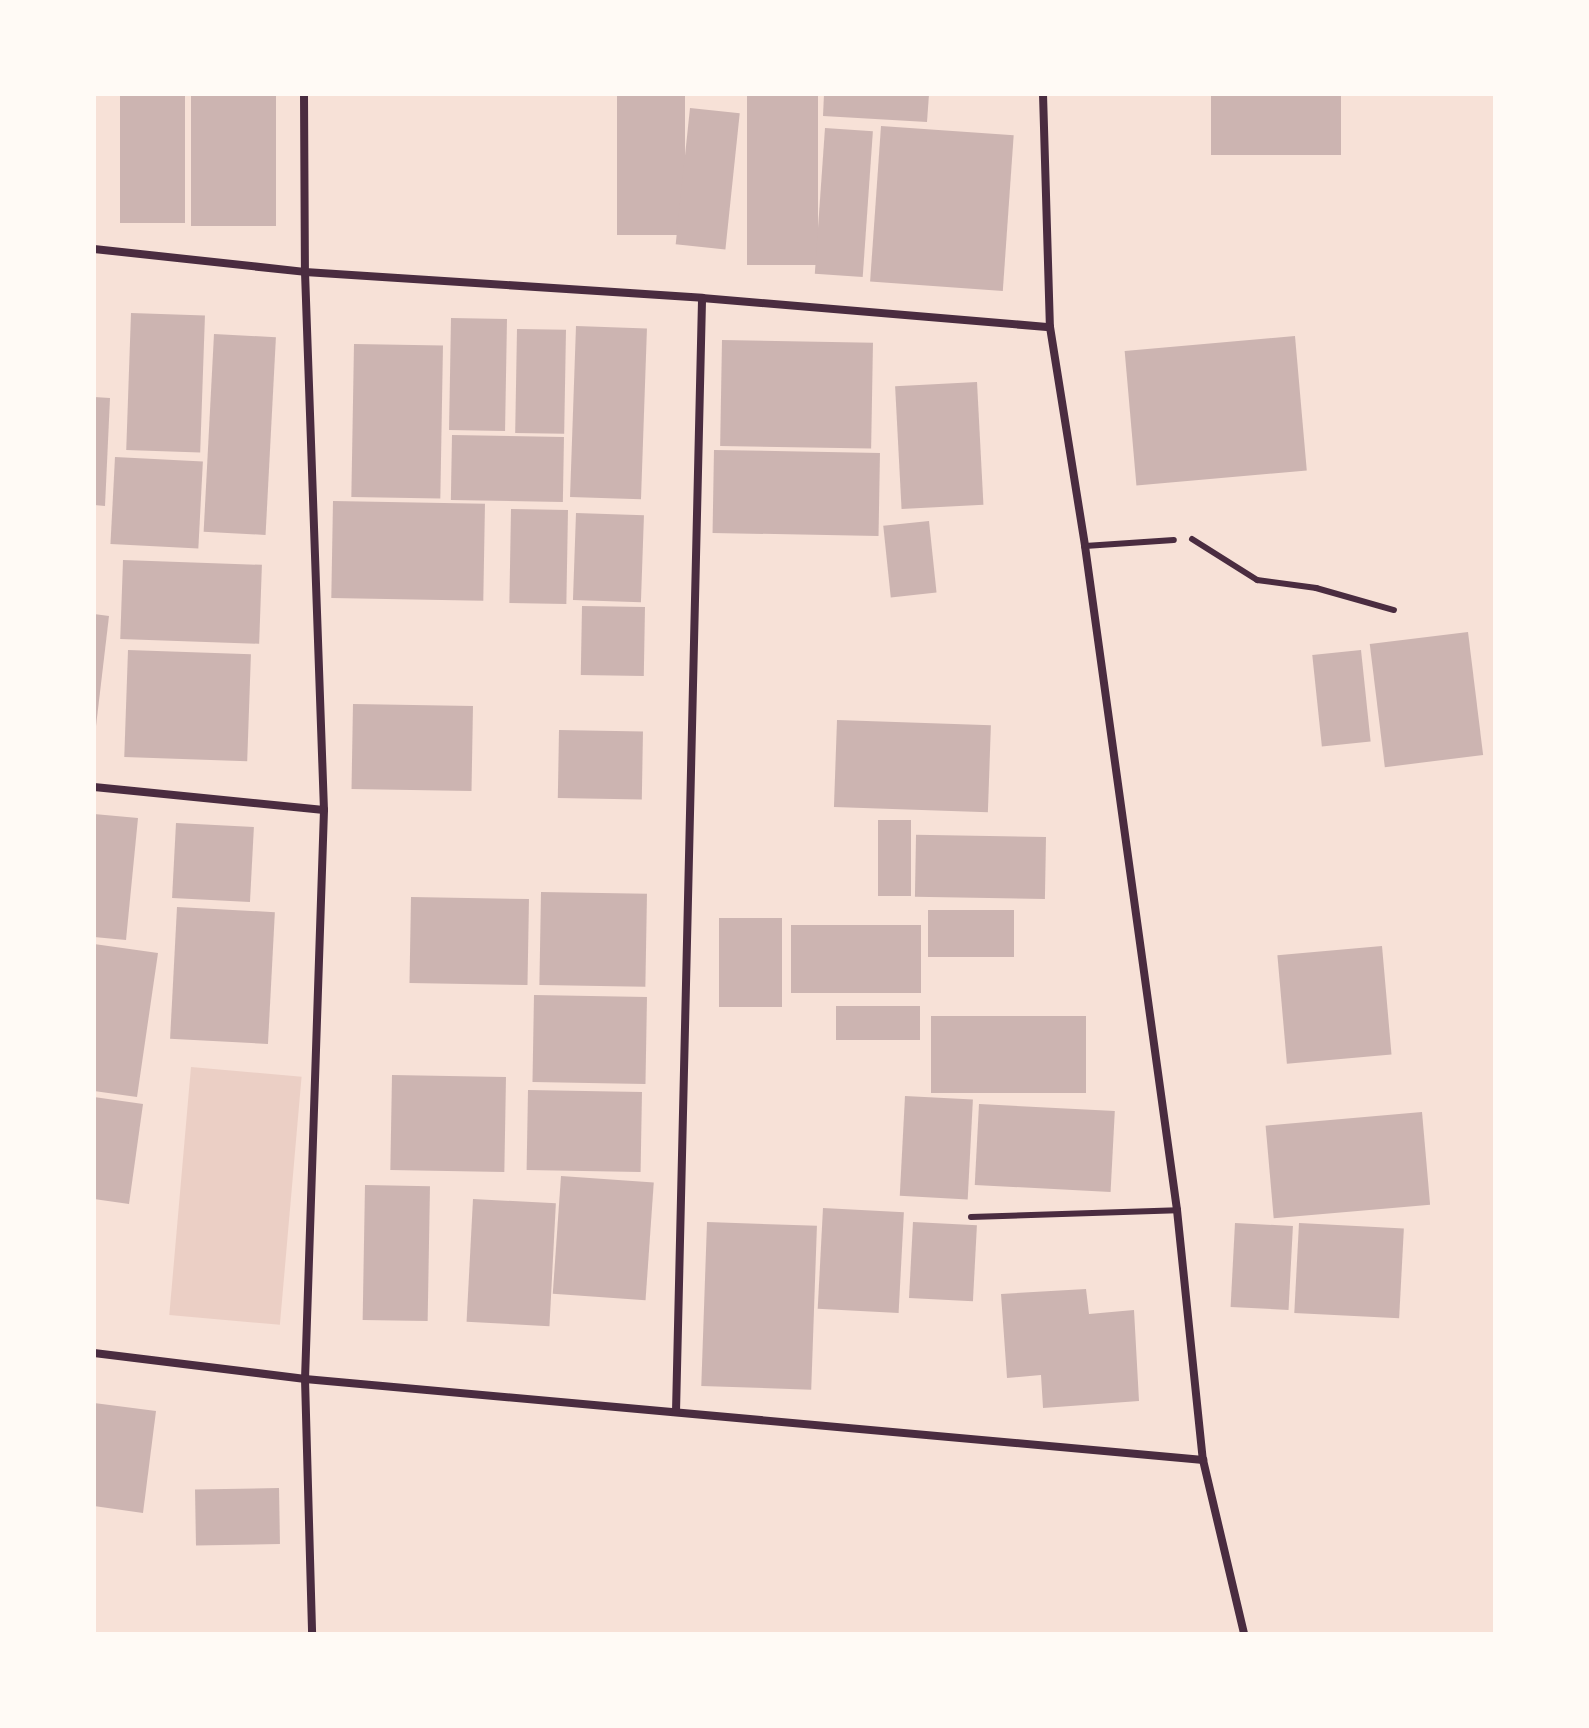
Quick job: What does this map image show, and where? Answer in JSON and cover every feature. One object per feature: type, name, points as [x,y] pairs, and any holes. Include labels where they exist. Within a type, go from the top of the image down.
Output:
[{"type":"street","points":[[304,94],[305,272],[324,810],[305,1379],[312,1634]]},
{"type":"street","points":[[1043,94],[1050,327],[1085,546],[1177,1210],[1203,1460],[1244,1634]]},
{"type":"street","points":[[94,249],[305,272],[702,298],[1050,327]]},
{"type":"street","points":[[676,1412],[702,298]]},
{"type":"street","points":[[94,787],[324,810]]},
{"type":"street","points":[[94,1353],[305,1379],[1203,1460]]},
{"type":"lane","points":[[1192,539],[1257,580],[1316,588],[1394,610]]},
{"type":"lane","points":[[1085,546],[1174,540]]},
{"type":"lane","points":[[971,1217],[1177,1210]]},
{"type":"shaded area","points":[[191,1067],[302,1077],[280,1325],[169,1315]]},
{"type":"building","points":[[120,94],[185,94],[185,223],[120,223]]},
{"type":"building","points":[[191,94],[276,94],[276,226],[191,226]]},
{"type":"building","points":[[617,94],[685,94],[685,235],[617,235]]},
{"type":"building","points":[[747,94],[818,94],[818,265],[747,265]]},
{"type":"building","points":[[824,94],[929,94],[927,122],[823,116]]},
{"type":"building","points":[[1211,94],[1341,94],[1341,155],[1211,155]]},
{"type":"building","points":[[690,108],[740,113],[725,249],[676,244]]},
{"type":"building","points":[[881,126],[1014,135],[1003,291],[870,282]]},
{"type":"building","points":[[825,128],[873,131],[863,277],[815,274]]},
{"type":"building","points":[[131,313],[205,316],[200,452],[126,450]]},
{"type":"building","points":[[451,318],[507,319],[505,431],[449,430]]},
{"type":"building","points":[[576,326],[647,328],[641,499],[570,497]]},
{"type":"building","points":[[517,329],[566,330],[564,434],[515,433]]},
{"type":"building","points":[[214,334],[276,337],[266,535],[204,532]]},
{"type":"building","points":[[1295,336],[1307,470],[1136,485],[1125,351]]},
{"type":"building","points":[[722,340],[873,343],[871,449],[720,446]]},
{"type":"building","points":[[354,344],[443,346],[440,499],[351,497]]},
{"type":"building","points":[[977,382],[983,505],[902,509],[895,386]]},
{"type":"building","points":[[94,397],[110,398],[105,506],[94,505]]},
{"type":"building","points":[[452,435],[564,437],[563,502],[451,500]]},
{"type":"building","points":[[714,450],[880,453],[879,536],[713,533]]},
{"type":"building","points":[[115,457],[203,462],[198,548],[110,544]]},
{"type":"building","points":[[333,501],[485,504],[483,601],[331,598]]},
{"type":"building","points":[[511,509],[568,510],[566,604],[509,603]]},
{"type":"building","points":[[576,513],[644,515],[641,602],[573,600]]},
{"type":"building","points":[[929,521],[937,593],[891,597],[883,526]]},
{"type":"building","points":[[123,560],[262,565],[259,644],[120,639]]},
{"type":"building","points":[[582,606],[645,607],[644,676],[581,675]]},
{"type":"building","points":[[94,614],[109,616],[96,726],[94,726]]},
{"type":"building","points":[[1468,632],[1483,755],[1385,767],[1370,644]]},
{"type":"building","points":[[128,650],[251,654],[247,761],[124,757]]},
{"type":"building","points":[[1361,650],[1371,741],[1322,747],[1312,655]]},
{"type":"building","points":[[353,704],[473,706],[471,791],[352,789]]},
{"type":"building","points":[[837,720],[991,725],[988,812],[834,807]]},
{"type":"building","points":[[559,730],[643,731],[642,799],[558,798]]},
{"type":"building","points":[[94,814],[138,818],[126,940],[94,937]]},
{"type":"building","points":[[878,820],[911,820],[911,896],[878,896]]},
{"type":"building","points":[[176,823],[254,827],[250,902],[172,898]]},
{"type":"building","points":[[916,835],[1046,837],[1045,899],[915,897]]},
{"type":"building","points":[[541,892],[647,894],[645,987],[539,985]]},
{"type":"building","points":[[411,897],[529,899],[527,985],[409,983]]},
{"type":"building","points":[[177,907],[275,912],[268,1044],[170,1039]]},
{"type":"building","points":[[928,910],[1014,910],[1014,957],[928,957]]},
{"type":"building","points":[[719,918],[782,918],[782,1007],[719,1007]]},
{"type":"building","points":[[791,925],[921,925],[921,993],[791,993]]},
{"type":"building","points":[[94,944],[158,953],[137,1097],[94,1091]]},
{"type":"building","points":[[1382,946],[1391,1055],[1287,1064],[1277,955]]},
{"type":"building","points":[[534,995],[647,997],[645,1084],[532,1082]]},
{"type":"building","points":[[836,1006],[920,1006],[920,1040],[836,1040]]},
{"type":"building","points":[[931,1016],[1086,1016],[1086,1093],[931,1093]]},
{"type":"building","points":[[392,1075],[506,1077],[504,1172],[390,1170]]},
{"type":"building","points":[[528,1090],[642,1092],[641,1172],[527,1170]]},
{"type":"building","points":[[905,1096],[973,1100],[968,1199],[900,1196]]},
{"type":"building","points":[[94,1097],[143,1104],[129,1204],[94,1199]]},
{"type":"building","points":[[979,1104],[1115,1111],[1111,1192],[975,1185]]},
{"type":"building","points":[[1422,1112],[1430,1205],[1274,1218],[1266,1126]]},
{"type":"building","points":[[561,1176],[654,1182],[646,1300],[553,1294]]},
{"type":"building","points":[[365,1185],[430,1186],[428,1321],[363,1320]]},
{"type":"building","points":[[473,1199],[556,1203],[549,1326],[467,1322]]},
{"type":"building","points":[[823,1208],[904,1212],[899,1313],[818,1309]]},
{"type":"building","points":[[707,1222],[817,1226],[811,1390],[701,1386]]},
{"type":"building","points":[[913,1222],[977,1225],[973,1301],[909,1298]]},
{"type":"building","points":[[1235,1223],[1293,1226],[1289,1310],[1231,1307]]},
{"type":"building","points":[[1299,1223],[1404,1228],[1399,1318],[1294,1313]]},
{"type":"building","points":[[1086,1289],[1089,1314],[1134,1310],[1139,1401],[1043,1408],[1041,1375],[1007,1378],[1001,1294]]},
{"type":"building","points":[[94,1403],[156,1411],[143,1513],[94,1506]]},
{"type":"building","points":[[279,1488],[280,1544],[196,1545],[195,1489]]}]
